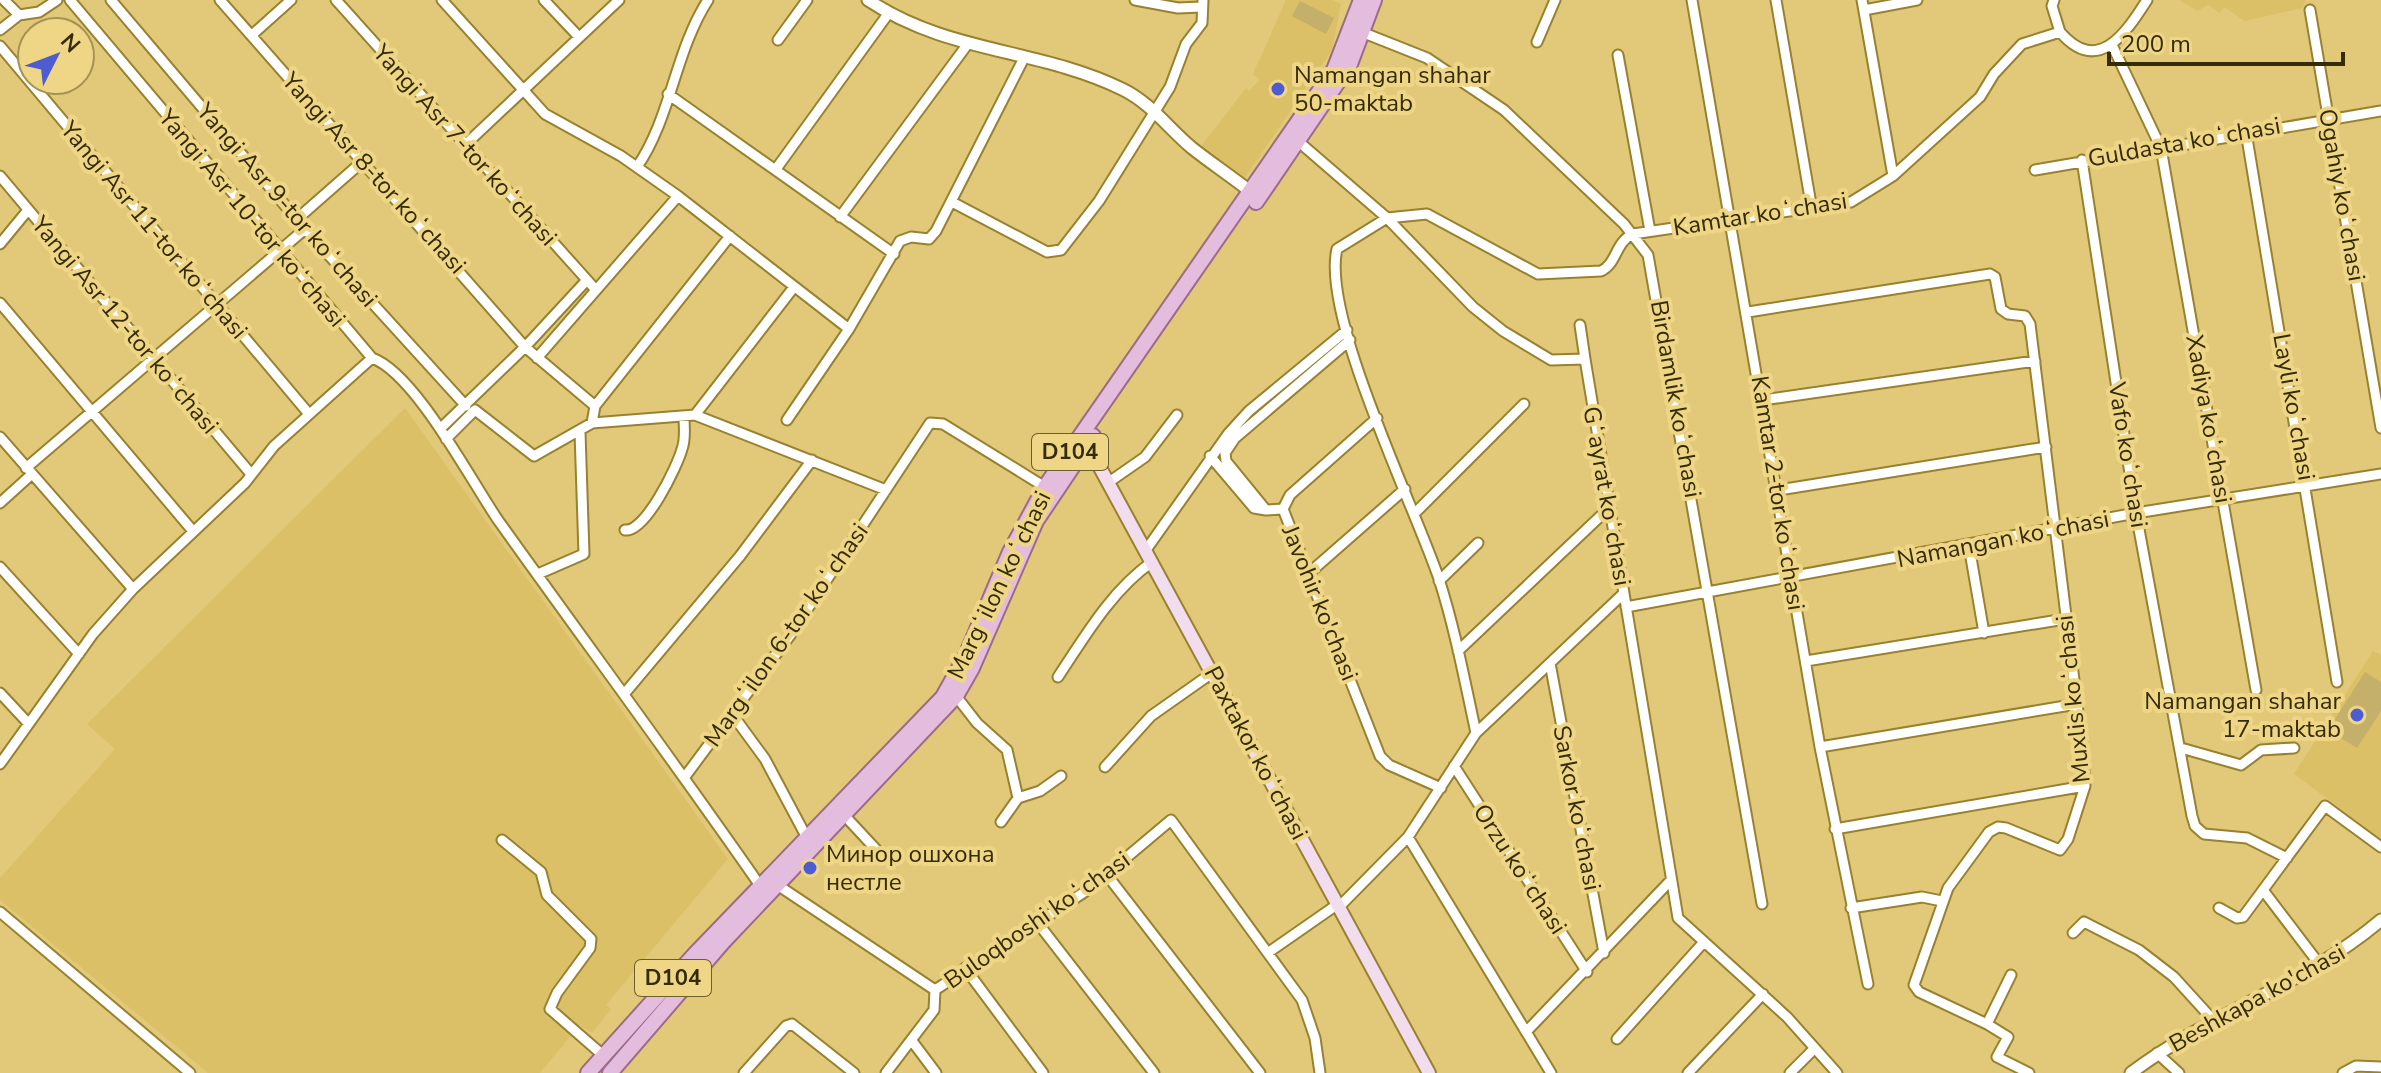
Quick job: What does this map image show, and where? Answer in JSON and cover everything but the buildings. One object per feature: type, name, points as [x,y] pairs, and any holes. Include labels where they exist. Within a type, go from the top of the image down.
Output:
[{"type":"main road","name":"Margʻilon koʻchasi","points":[[613,1070],[723,942],[956,696],[972,668],[1023,545],[1084,439],[1334,70],[1361,0]]},
{"type":"main road","name":"Margʻilon koʻchasi","points":[[588,1073],[943,697],[966,656],[1010,552],[1045,487],[1084,439],[1299,142],[1350,64],[1374,0]]},
{"type":"main road","name":"Paxtakor koʻchasi","points":[[1084,439],[1429,1073]]},
{"type":"street","points":[[0,30],[19,15],[39,12],[57,0]]},
{"type":"street","name":"Yangi Asr 10-tor koʻchasi","points":[[70,0],[372,358],[395,372],[440,429],[538,574],[761,887]]},
{"type":"street","name":"Yangi Asr 9-tor koʻchasi","points":[[111,0],[305,229],[466,406]]},
{"type":"street","name":"Yangi Asr 8-tor koʻchasi","points":[[220,0],[525,347],[595,406]]},
{"type":"street","points":[[252,35],[291,0]]},
{"type":"street","name":"Yangi Asr 7-tor koʻchasi","points":[[336,0],[596,290]]},
{"type":"street","points":[[442,0],[545,114],[637,167],[849,329]]},
{"type":"street","points":[[544,0],[579,37]]},
{"type":"street","points":[[465,145],[619,0]]},
{"type":"street","points":[[637,167],[651,146],[668,94],[708,0]]},
{"type":"street","points":[[778,40],[807,0]]},
{"type":"street","points":[[868,0],[888,14],[967,45],[1024,58],[1121,88],[1156,112],[1190,146],[1251,192]]},
{"type":"street","points":[[952,202],[1047,252],[1058,252],[1099,201],[1156,112],[1170,87],[1191,35],[1202,23],[1202,3],[1178,8],[1135,0]]},
{"type":"street","points":[[1537,42],[1555,0]]},
{"type":"street","name":"Kamtar 2-tor koʻchasi","points":[[1692,0],[1728,218],[1779,490],[1820,747],[1868,984]]},
{"type":"street","points":[[1776,0],[1812,210]]},
{"type":"street","points":[[1893,176],[1863,5],[1917,0]]},
{"type":"street","points":[[2054,0],[2052,6],[2060,32],[2074,45],[2087,50],[2112,45],[2147,0]]},
{"type":"street","points":[[6,1],[19,15]]},
{"type":"street","name":"Ogahiy koʻchasi","points":[[2310,10],[2381,428]]},
{"type":"street","points":[[776,169],[888,14]]},
{"type":"street","name":"Kamtar koʻchasi","points":[[1633,234],[1851,202],[1893,176],[1980,97],[1994,74],[2022,44],[2060,32]]},
{"type":"street","name":"Birdamlik koʻchasi","points":[[1364,33],[1427,58],[1504,110],[1633,234],[1648,255],[1654,274],[1762,904]]},
{"type":"street","points":[[840,217],[967,45]]},
{"type":"street","name":"Xadiya koʻchasi","points":[[2112,45],[2161,148],[2256,690]]},
{"type":"street","name":"Yangi Asr 11-tor koʻchasi","points":[[0,46],[309,414]]},
{"type":"street","points":[[1618,55],[1650,231]]},
{"type":"street","points":[[787,420],[849,329],[905,238],[929,239],[952,202],[1024,58]]},
{"type":"street","points":[[668,94],[894,254]]},
{"type":"street","name":"Guldasta koʻchasi","points":[[2035,170],[2328,117],[2381,111]]},
{"type":"street","name":"Layli koʻchasi","points":[[2246,132],[2308,486],[2337,682]]},
{"type":"street","points":[[1299,142],[1387,218],[1473,307],[1503,331],[1551,360],[1585,359]]},
{"type":"street","name":"Vafo koʻchasi","points":[[2082,160],[2136,513],[2192,816],[2200,831],[2247,838],[2287,858]]},
{"type":"street","points":[[297,219],[363,161]]},
{"type":"street","name":"Yangi Asr 12-tor koʻchasi","points":[[0,176],[251,474]]},
{"type":"street","points":[[537,358],[678,196]]},
{"type":"street","points":[[0,244],[28,210]]},
{"type":"street","points":[[1476,733],[1439,581],[1348,335],[1334,271],[1337,249],[1387,218],[1427,214],[1531,272],[1545,275],[1607,270],[1618,245],[1633,234]]},
{"type":"street","points":[[0,503],[91,411],[305,229]]},
{"type":"street","points":[[592,423],[595,406],[730,236]]},
{"type":"street","name":"Muxlis koʻchasi","points":[[1748,312],[1990,274],[1995,277],[2001,309],[2008,314],[2025,316],[2030,324],[2085,786],[2063,847],[2056,850],[2006,828],[1994,828],[1942,901],[1915,979],[1916,989],[1987,1024]]},
{"type":"street","points":[[440,429],[525,347],[587,280]]},
{"type":"street","points":[[625,530],[632,531],[664,489],[682,449],[690,416],[794,287]]},
{"type":"street","points":[[0,303],[192,530]]},
{"type":"street","name":"Gʻayrat koʻchasi","points":[[1580,325],[1671,880],[1681,924],[1763,994],[1837,1073]]},
{"type":"street","points":[[1146,550],[1210,456],[1249,411],[1348,335]]},
{"type":"street","points":[[1266,510],[1226,461],[1228,446],[1348,335]]},
{"type":"street","points":[[0,764],[79,654],[133,589],[251,474],[258,462],[372,358]]},
{"type":"street","points":[[1763,400],[2035,361]]},
{"type":"street","points":[[1415,513],[1524,404]]},
{"type":"street","points":[[446,439],[475,410],[534,456],[592,423],[690,416],[886,490]]},
{"type":"street","points":[[1109,482],[1145,457],[1177,415]]},
{"type":"street","name":"Javohir ko'chasi","points":[[1377,418],[1290,495],[1283,509],[1380,756],[1389,765],[1441,788]]},
{"type":"street","name":"Margʻilon 6-tor koʻchasi","points":[[684,778],[791,634],[933,421],[1045,487]]},
{"type":"street","points":[[538,574],[584,554],[580,432]]},
{"type":"street","points":[[0,437],[133,589]]},
{"type":"street","points":[[1779,490],[2046,447]]},
{"type":"street","points":[[1210,456],[1254,508],[1283,509]]},
{"type":"street","points":[[625,693],[740,556],[812,460]]},
{"type":"street","name":"Namangan koʻchasi","points":[[1626,607],[2136,513],[2381,474]]},
{"type":"street","points":[[1308,574],[1405,489]]},
{"type":"street","points":[[1458,651],[1609,508]]},
{"type":"street","points":[[1439,581],[1478,543]]},
{"type":"street","points":[[1969,546],[1984,633]]},
{"type":"street","points":[[1058,677],[1120,591],[1152,562]]},
{"type":"street","points":[[0,567],[79,654]]},
{"type":"street","points":[[1320,1073],[1308,1012],[1269,952],[1338,906],[1408,837],[1476,733],[1624,593]]},
{"type":"street","points":[[1806,661],[2065,619]]},
{"type":"street","name":"Sarkor koʻchasi","points":[[1550,663],[1604,953]]},
{"type":"street","points":[[1105,767],[1151,716],[1212,673]]},
{"type":"street","points":[[0,693],[28,723]]},
{"type":"street","points":[[956,696],[977,723],[1007,750],[1018,798]]},
{"type":"street","points":[[1820,747],[2077,704]]},
{"type":"street","points":[[732,714],[765,759],[807,838]]},
{"type":"street","points":[[2181,748],[2241,765],[2261,750],[2294,748]]},
{"type":"street","name":"Orzu koʻchasi","points":[[1454,766],[1587,972]]},
{"type":"street","points":[[1001,822],[1018,798],[1040,791],[1061,776]]},
{"type":"street","points":[[1835,829],[2085,786]]},
{"type":"street","points":[[2219,908],[2237,918],[2243,917],[2325,806],[2381,847]]},
{"type":"street","points":[[845,816],[884,858]]},
{"type":"street","name":"Buloqboshi koʻchasi","points":[[935,990],[1107,875],[1164,823],[1175,822],[1269,952]]},
{"type":"street","points":[[1408,837],[1551,1073]]},
{"type":"street","points":[[502,840],[541,872],[547,895],[591,939],[590,948],[550,1009],[603,1056],[613,1070]]},
{"type":"street","points":[[1107,875],[1260,1073]]},
{"type":"street","points":[[1526,1032],[1587,972],[1641,908],[1671,880]]},
{"type":"street","points":[[779,886],[935,990],[934,1010],[886,1073]]},
{"type":"street","points":[[2263,890],[2320,965]]},
{"type":"street","points":[[1851,908],[1922,897],[1942,901]]},
{"type":"street","points":[[0,912],[190,1073]]},
{"type":"street","name":"Beshkapa ko'chasi","points":[[2131,1073],[2157,1053],[2320,965],[2381,920]]},
{"type":"street","points":[[1037,922],[1154,1073]]},
{"type":"street","points":[[2073,933],[2084,922],[2139,950],[2174,977],[2214,1021]]},
{"type":"street","points":[[1617,1039],[1703,943]]},
{"type":"street","points":[[965,968],[1043,1073]]},
{"type":"street","points":[[2011,975],[1987,1024],[2008,1037],[1997,1057],[2029,1073]]},
{"type":"street","points":[[1688,1073],[1763,994]]},
{"type":"street","points":[[744,1073],[786,1026],[792,1024],[854,1073]]},
{"type":"street","points":[[912,1041],[936,1073]]},
{"type":"street","points":[[1790,1073],[1814,1049]]},
{"type":"street","points":[[2157,1053],[2179,1073]]},
{"type":"street","points":[[2343,1073],[2356,1066],[2381,1067]]},
{"type":"shaded area","name":"Namangan shahar 50-maktab","points":[[1286,0],[1332,0],[1341,4],[1332,50],[1244,179],[1202,145],[1246,88],[1249,91],[1259,80],[1253,74]]},
{"type":"shaded area","points":[[2180,0],[2305,0],[2303,8],[2245,21],[2224,7],[2220,13],[2208,5],[2197,11]]},
{"type":"shaded area","points":[[1300,1],[1334,18],[1326,34],[1292,16]]},
{"type":"shaded area","points":[[405,408],[728,859],[606,1005],[611,1009],[592,1033],[580,1025],[540,1073],[208,1073],[0,900],[0,878],[115,749],[87,724]]},
{"type":"shaded area","name":"Namangan shahar 17-maktab","points":[[2373,651],[2381,655],[2381,839],[2294,774]]},
{"type":"shaded area","points":[[2365,672],[2381,682],[2381,711],[2357,748],[2328,730]]},
{"type":"place","name":"Namangan shahar 50-maktab","points":[[1278,89]]},
{"type":"place","name":"Namangan shahar 17-maktab","points":[[2357,715]]},
{"type":"place","name":"Минор ошхона нестле","points":[[810,868]]}]
